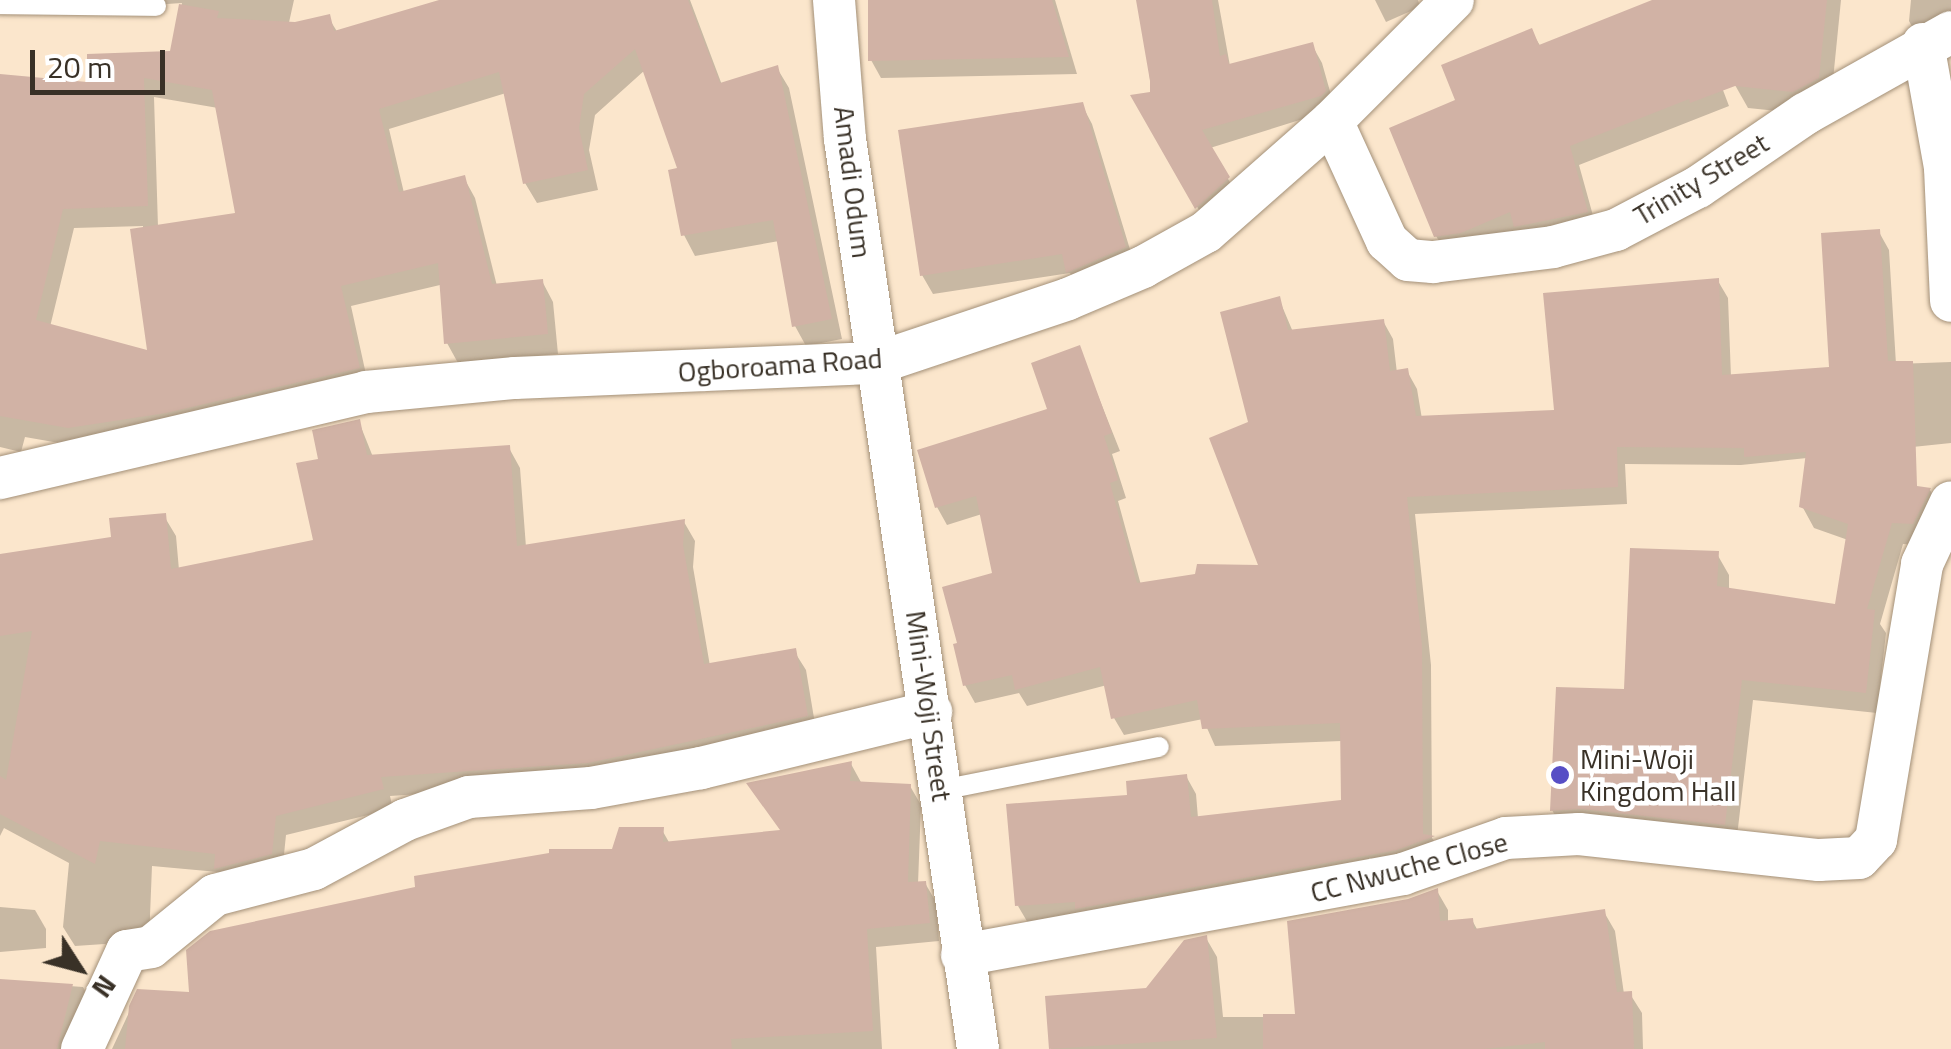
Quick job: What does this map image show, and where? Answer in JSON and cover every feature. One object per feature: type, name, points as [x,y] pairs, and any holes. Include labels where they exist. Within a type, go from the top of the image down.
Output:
[{"type":"street","name":"Amadi Odum","points":[[834,0],[845,139],[878,363]]},
{"type":"street","name":"Ogboroama Road","points":[[0,478],[366,392],[515,378],[878,363],[1068,300],[1143,267],[1206,232],[1332,121],[1453,0]]},
{"type":"street","name":"Trinity Street","points":[[1332,121],[1387,242],[1408,260],[1433,262],[1536,249],[1616,230],[1698,188],[1805,114],[1937,38]]},
{"type":"street","points":[[1937,38],[1951,301]]},
{"type":"street","name":"Mini-Woji Street","points":[[878,363],[978,1049]]},
{"type":"street","name":"CC Nwuche Close","points":[[962,956],[1403,874],[1506,838],[1580,834],[1819,860],[1859,858],[1876,840],[1922,564],[1948,518]]},
{"type":"street","points":[[82,1049],[128,951],[151,948],[215,895],[314,869],[405,820],[469,797],[591,788],[701,768],[931,712]]},
{"type":"lane","points":[[0,4],[156,6]]},
{"type":"lane","points":[[941,790],[1158,747]]},
{"type":"building","points":[[439,0],[688,0],[720,83],[778,65],[832,319],[792,327],[773,220],[681,236],[668,170],[677,168],[635,49],[584,94],[579,128],[588,170],[523,184],[499,72],[379,109],[399,192],[465,175],[492,284],[543,279],[548,334],[444,344],[438,263],[341,286],[360,368],[166,413],[68,428],[0,416],[0,74],[87,82],[87,54],[170,51],[179,4],[219,11],[217,18],[295,22],[330,14],[334,31]],"holes":[[[144,78],[212,90],[235,213],[130,229],[147,350],[36,320],[63,209],[148,206]]]},
{"type":"building","points":[[868,0],[1052,0],[1069,57],[868,61]]},
{"type":"building","points":[[1136,0],[1212,0],[1220,56],[1226,54],[1229,64],[1313,42],[1326,91],[1321,96],[1202,130],[1230,177],[1195,209],[1130,95],[1150,92]]},
{"type":"building","points":[[1652,0],[1827,0],[1819,78],[1793,92],[1735,86],[1690,103],[1689,99],[1570,146],[1588,212],[1514,227],[1510,212],[1461,233],[1434,237],[1389,128],[1455,100],[1441,65],[1532,28],[1539,45]]},
{"type":"building","points":[[1083,102],[1126,247],[1066,273],[1062,254],[920,276],[898,130]]},
{"type":"building","points":[[1880,229],[1888,361],[1913,361],[1917,486],[1931,488],[1913,524],[1892,523],[1867,609],[1875,610],[1866,693],[1742,680],[1725,825],[1581,809],[1550,811],[1556,687],[1624,689],[1630,548],[1719,551],[1717,586],[1835,604],[1848,524],[1799,507],[1806,452],[1744,457],[1744,448],[1617,447],[1618,487],[1407,497],[1422,646],[1423,834],[1435,836],[1397,850],[1075,909],[1075,902],[1015,906],[1006,804],[1127,795],[1126,781],[1187,774],[1191,817],[1341,800],[1340,723],[1202,729],[1197,700],[1111,719],[1100,667],[1015,690],[1012,675],[963,686],[953,644],[957,643],[942,587],[992,573],[976,496],[935,508],[917,450],[1047,409],[1031,363],[1080,345],[1112,433],[1104,436],[1118,480],[1110,483],[1137,583],[1195,574],[1197,564],[1258,565],[1209,438],[1248,422],[1220,312],[1280,296],[1288,330],[1384,319],[1390,371],[1408,368],[1416,416],[1554,410],[1543,293],[1719,278],[1722,375],[1829,367],[1821,233]]},
{"type":"building","points":[[360,419],[367,455],[510,445],[517,546],[685,519],[683,545],[704,664],[796,648],[808,716],[588,763],[381,777],[384,789],[276,816],[272,854],[214,869],[215,854],[100,841],[95,864],[0,814],[0,776],[6,780],[32,631],[0,636],[0,554],[111,537],[109,518],[166,513],[171,569],[313,540],[296,463],[318,459],[312,430]]},
{"type":"building","points":[[852,761],[850,781],[911,784],[908,882],[926,881],[930,923],[867,929],[873,1031],[731,1039],[732,1049],[125,1049],[129,1006],[137,989],[189,992],[186,950],[210,931],[415,887],[414,876],[549,853],[549,849],[612,849],[619,827],[664,827],[663,842],[780,830],[746,783]]},
{"type":"building","points":[[1438,888],[1440,921],[1473,918],[1474,929],[1605,909],[1617,992],[1632,991],[1634,1049],[1545,1049],[1545,1042],[1484,1049],[1263,1049],[1263,1014],[1295,1014],[1287,921],[1408,899]]},
{"type":"building","points":[[1207,935],[1217,1038],[1049,1049],[1045,996],[1146,988],[1184,940]]},
{"type":"building","points":[[0,979],[73,984],[57,1049],[0,1049]]},
{"type":"place","name":"Mini-Woji Kingdom Hall","points":[[1560,775]]}]
